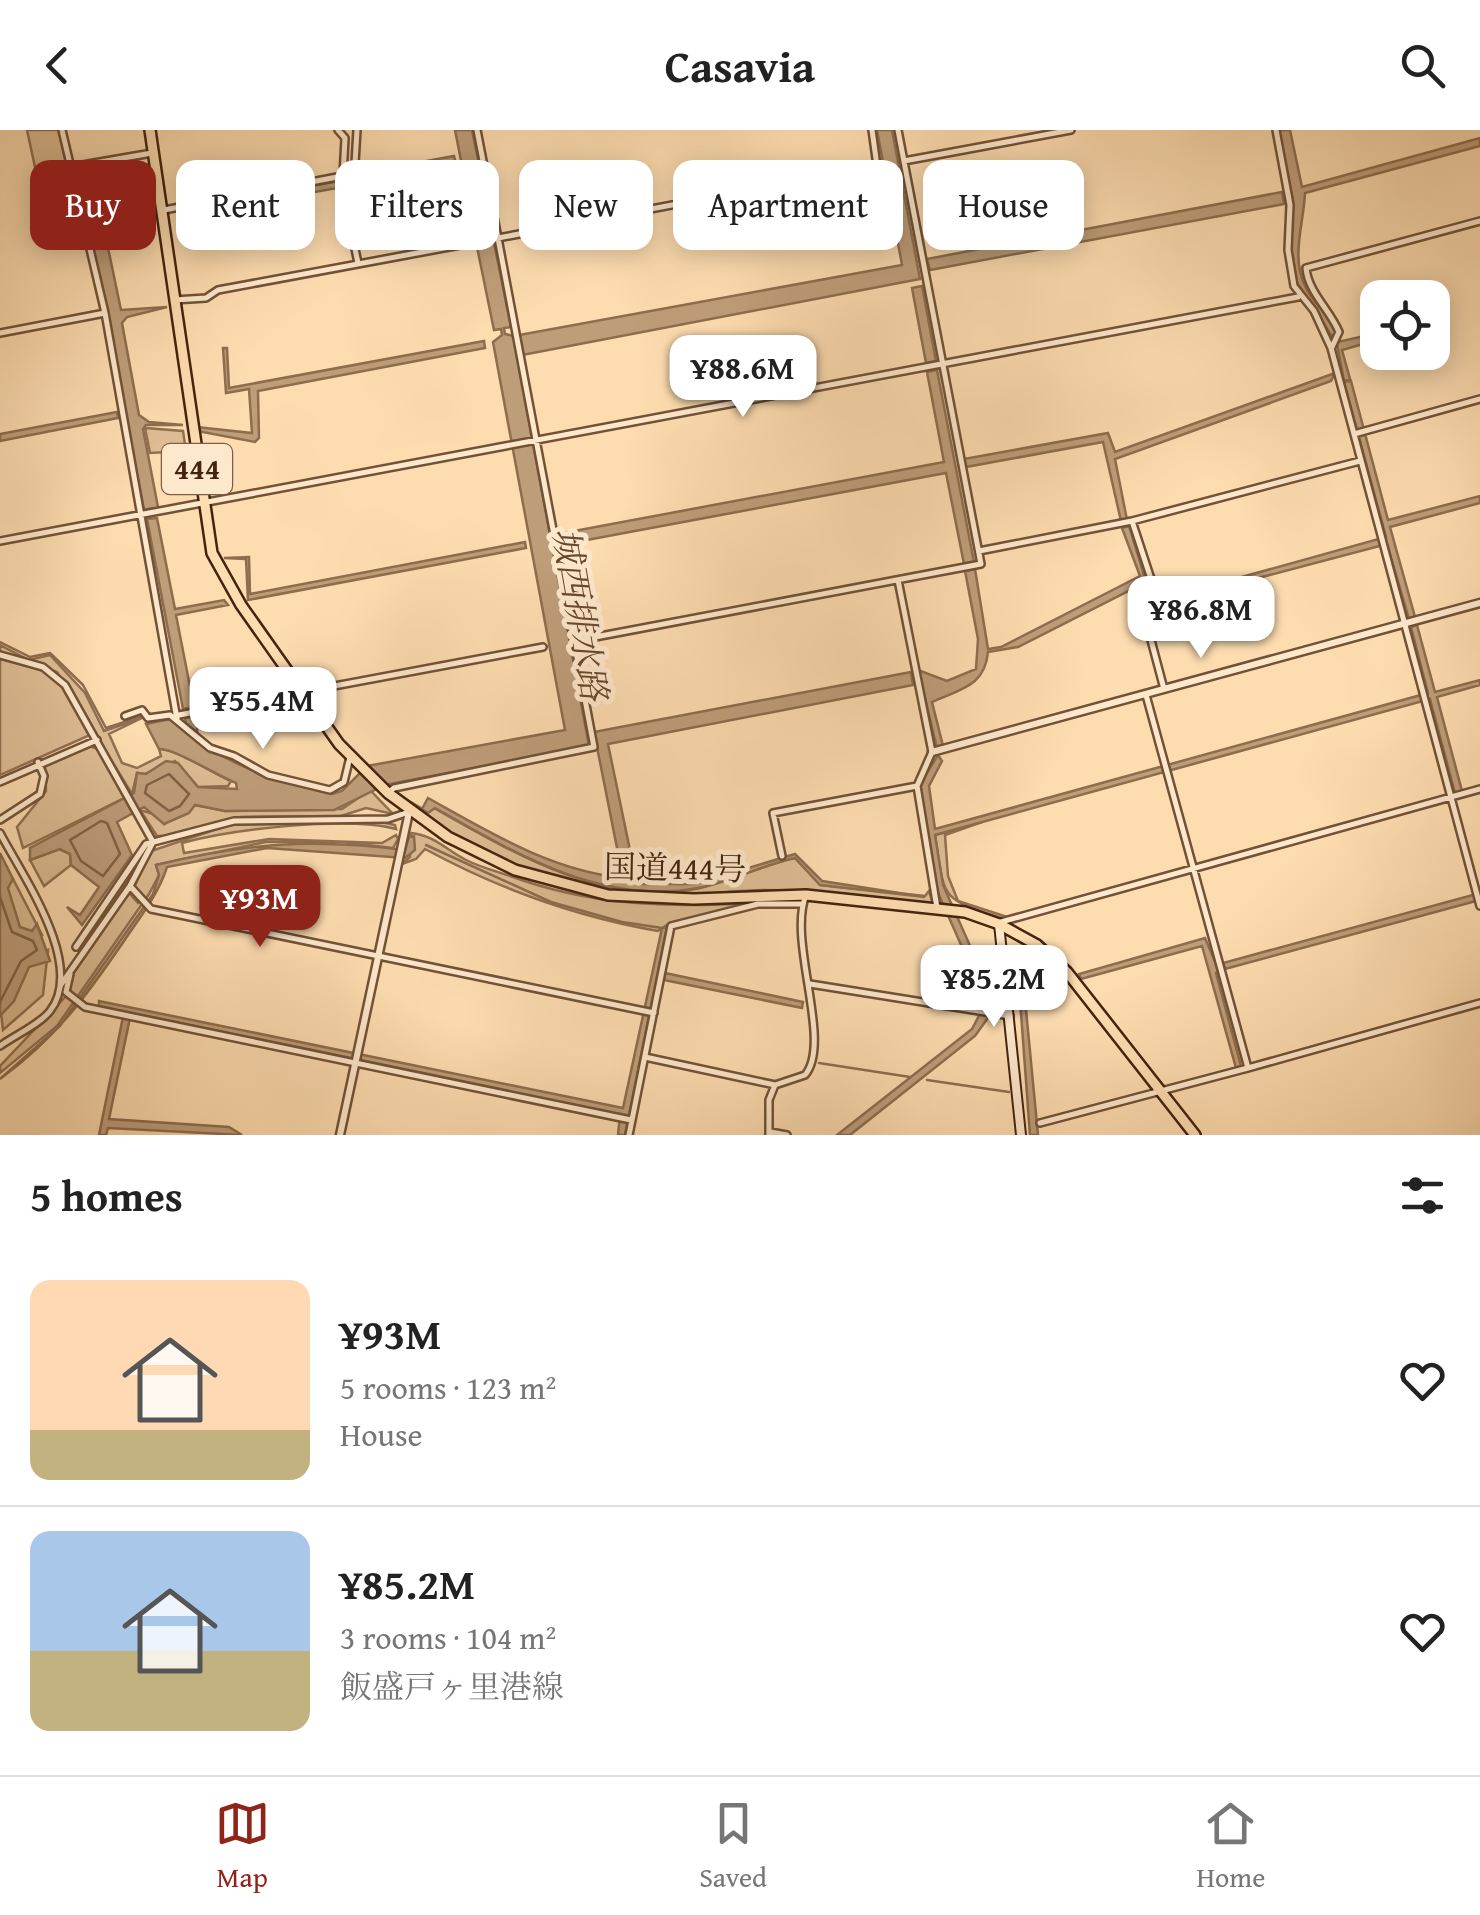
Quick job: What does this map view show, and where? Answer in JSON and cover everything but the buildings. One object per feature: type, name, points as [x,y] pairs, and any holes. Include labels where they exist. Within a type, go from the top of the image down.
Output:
[{"type":"highway","name":"国道444号","points":[[150,130],[202,503],[216,565],[302,692],[353,760],[386,792],[409,812],[477,854],[556,885],[656,899],[805,900],[937,908],[965,912],[999,924],[1054,958],[1195,1135]]},
{"type":"main road","points":[[999,924],[1012,1016],[1021,1135]]},
{"type":"street","points":[[62,130],[69,160]]},
{"type":"street","points":[[338,130],[344,138],[343,160]]},
{"type":"street","points":[[354,160],[357,130]]},
{"type":"street","points":[[477,130],[483,160]]},
{"type":"street","points":[[499,238],[877,166],[872,130]]},
{"type":"street","points":[[574,641],[981,564],[898,130]]},
{"type":"street","points":[[904,161],[1071,130]]},
{"type":"street","points":[[1276,130],[1290,205],[1288,250],[1298,296],[1335,344]]},
{"type":"street","points":[[112,160],[153,153]]},
{"type":"street","points":[[160,210],[335,177]]},
{"type":"street","points":[[1480,221],[1306,268],[1310,287],[1330,311],[1361,460],[1480,904]]},
{"type":"street","points":[[386,792],[592,749],[499,243]]},
{"type":"street","points":[[90,250],[184,715],[210,748],[268,775],[330,790],[344,782],[353,760]]},
{"type":"street","points":[[355,250],[358,264]]},
{"type":"street","points":[[172,300],[206,298],[218,290],[433,250]]},
{"type":"street","points":[[0,541],[1298,296]]},
{"type":"street","points":[[0,333],[104,314]]},
{"type":"street","points":[[1358,432],[1480,399]]},
{"type":"street","points":[[979,551],[1132,522],[1361,460]]},
{"type":"street","points":[[1132,522],[1152,582],[1138,591],[1164,690]]},
{"type":"street","points":[[898,580],[932,752],[917,786],[937,908]]},
{"type":"street","points":[[932,752],[1480,603]]},
{"type":"street","points":[[125,716],[142,710],[148,718],[160,713],[184,715],[543,647]]},
{"type":"street","points":[[0,655],[54,673],[128,792],[154,842]]},
{"type":"street","points":[[1146,695],[1248,1068]]},
{"type":"street","points":[[0,782],[38,762],[97,740]]},
{"type":"street","points":[[0,820],[40,794],[44,776],[38,762]]},
{"type":"street","points":[[782,856],[773,813],[917,786]]},
{"type":"street","points":[[999,924],[1480,789]]},
{"type":"street","points":[[76,947],[146,844],[234,821],[388,819],[409,812]]},
{"type":"street","points":[[340,1135],[409,812]]},
{"type":"street","points":[[0,833],[50,928],[59,955],[58,988]]},
{"type":"street","points":[[0,1046],[46,1016],[58,988],[130,886],[154,842]]},
{"type":"street","points":[[130,886],[151,909],[654,1013]]},
{"type":"street","points":[[629,1135],[654,1013],[672,926],[758,904],[805,900],[799,926],[810,984],[811,1068],[805,1075],[775,1085],[645,1057]]},
{"type":"street","points":[[70,974],[66,992],[85,1006],[356,1058],[632,1120]]},
{"type":"street","points":[[810,984],[1012,1016]]},
{"type":"street","points":[[1040,1123],[1480,1003]]},
{"type":"street","points":[[775,1085],[769,1100],[769,1134],[787,1135]]},
{"type":"shaded area","points":[[27,130],[59,130],[67,160],[33,160]]},
{"type":"shaded area","points":[[145,428],[183,431],[186,451],[150,453]]},
{"type":"shaded area","points":[[0,645],[29,660],[50,655],[85,693],[104,731],[142,718],[109,734],[122,763],[137,768],[161,756],[159,749],[166,750],[231,781],[228,786],[198,787],[175,761],[145,774],[137,773],[132,794],[57,672],[0,653]]},
{"type":"shaded area","points":[[0,658],[44,671],[62,686],[90,735],[0,775]]},
{"type":"shaded area","points":[[89,746],[101,750],[126,797],[23,848],[17,827],[46,791],[45,764]]},
{"type":"shaded area","points":[[370,790],[393,814],[366,808],[341,816],[241,817],[157,836],[140,810],[157,815],[164,824],[195,805],[225,811],[342,809]]},
{"type":"shaded area","points":[[397,794],[428,812],[434,808],[527,858],[595,884],[629,891],[700,888],[795,858],[821,885],[925,896],[929,891],[933,904],[785,890],[647,894],[570,882],[497,857],[462,839]]},
{"type":"shaded area","points":[[368,819],[395,825],[396,829],[349,824],[289,826],[182,843],[184,853],[269,839],[382,843],[396,835],[398,839],[393,848],[342,842],[266,842],[156,865],[159,875],[149,894],[57,1026],[0,1073],[0,1066],[69,993],[73,974],[129,893],[138,903],[141,900],[134,889],[137,880],[131,879],[75,960],[136,866],[144,865],[151,851],[229,825]]},
{"type":"shaded area","points":[[982,822],[945,835],[948,876],[958,901],[1004,916],[1001,918],[955,900],[948,893],[941,872],[935,835]]},
{"type":"shaded area","points":[[411,833],[433,840],[482,867],[571,894],[661,905],[754,903],[670,923],[658,931],[628,925],[538,899],[425,849],[416,859],[402,864],[410,857]]},
{"type":"shaded area","points":[[59,849],[70,854],[71,865],[44,886],[30,860]]},
{"type":"shaded area","points":[[6,879],[13,879],[42,935],[18,942],[0,886]]},
{"type":"shaded area","points":[[48,950],[43,995],[3,1030],[0,1004],[19,965]]},
{"type":"water","points":[[455,130],[472,130],[478,160],[461,160]]},
{"type":"water","points":[[877,130],[892,130],[898,160],[883,160]]},
{"type":"water","points":[[1279,130],[1290,130],[1302,187],[1480,138],[1480,146],[1305,193],[1298,253],[1301,277],[1329,318],[1338,342],[1360,337],[1360,345],[1342,350],[1350,379],[1344,381],[1337,344],[1296,281],[1291,251],[1293,203]]},
{"type":"water","points":[[335,182],[335,188],[315,192],[315,185]]},
{"type":"water","points":[[903,189],[920,279],[517,356],[589,746],[385,785],[334,810],[225,811],[195,805],[189,813],[164,824],[144,807],[117,822],[132,855],[82,925],[67,907],[80,915],[99,887],[71,865],[70,854],[60,849],[30,860],[30,848],[134,793],[137,773],[146,774],[166,761],[178,763],[198,787],[237,789],[236,783],[185,757],[159,749],[146,724],[170,719],[226,758],[287,782],[332,794],[342,791],[367,766],[565,730],[493,342],[502,335],[501,329],[494,330],[478,250],[495,250],[511,327],[504,328],[505,334],[514,336],[902,265]]},
{"type":"water","points":[[1282,192],[1284,204],[1084,241],[1084,229]]},
{"type":"water","points":[[93,250],[108,250],[121,310],[167,307],[127,317],[122,323],[139,415],[149,422],[183,425],[146,425],[143,429],[158,507],[144,510]]},
{"type":"water","points":[[975,250],[1037,250],[930,270],[927,259]]},
{"type":"water","points":[[922,286],[936,361],[926,363],[912,288]]},
{"type":"water","points":[[484,341],[485,348],[258,391],[259,438],[255,442],[197,431],[196,427],[252,433],[249,389],[226,393],[223,348],[227,348],[229,388]]},
{"type":"water","points":[[937,370],[974,562],[964,564],[946,473],[560,545],[558,534],[944,462],[927,372]]},
{"type":"water","points":[[1335,373],[1331,381],[1115,459],[1127,520],[1121,521],[1103,442],[966,467],[964,459],[1108,433],[1115,452]]},
{"type":"water","points":[[1351,381],[1388,520],[1480,496],[1480,503],[1390,527],[1415,617],[1409,619],[1387,544],[1145,608],[1141,593],[1145,591],[1152,602],[1386,537],[1344,382]]},
{"type":"water","points":[[117,412],[118,418],[0,441],[0,434]]},
{"type":"water","points":[[157,518],[175,609],[224,600],[228,605],[176,615],[194,707],[183,709],[147,519]]},
{"type":"water","points":[[1129,526],[1146,582],[1018,647],[988,652],[977,679],[932,702],[943,746],[937,748],[918,670],[947,681],[976,669],[978,639],[965,571],[975,569],[988,649],[1001,647],[1140,576],[1122,528]]},
{"type":"water","points":[[525,542],[526,548],[248,600],[246,559],[224,558],[249,557],[250,594]]},
{"type":"water","points":[[1417,625],[1435,692],[1480,680],[1480,685],[1437,697],[1462,791],[1455,793],[1430,699],[935,835],[943,885],[991,993],[1001,997],[993,1000],[990,1015],[975,1036],[850,1135],[837,1135],[972,1029],[983,1008],[981,990],[935,886],[920,784],[938,755],[942,761],[929,786],[935,829],[1428,693],[1411,627]]},
{"type":"water","points":[[911,672],[913,685],[608,744],[637,884],[695,884],[795,854],[822,881],[925,897],[820,885],[795,858],[698,888],[662,892],[628,889],[560,872],[435,808],[428,813],[422,809],[428,798],[498,837],[546,858],[623,878],[594,732]]},
{"type":"water","points":[[289,698],[294,703],[198,721],[197,733],[186,724],[185,718]]},
{"type":"water","points":[[414,836],[415,850],[405,858],[267,848],[167,867],[159,887],[142,914],[62,1023],[153,894],[159,875],[156,865],[280,845],[339,844],[405,850],[409,837]]},
{"type":"water","points":[[0,853],[13,879],[8,888],[20,927],[32,931],[37,924],[50,961],[29,967],[14,1001],[0,1016]]},
{"type":"water","points":[[1480,893],[1480,900],[1225,969],[1223,963]]},
{"type":"water","points":[[667,927],[625,1135],[618,1135],[620,1115],[131,1013],[109,1119],[229,1127],[242,1135],[108,1128],[106,1135],[99,1135],[124,1012],[99,1006],[99,1001],[623,1108],[662,928]]},
{"type":"water","points":[[1205,938],[1219,971],[1216,973],[1241,1066],[1236,1068],[1202,946],[1081,979],[1079,974]]},
{"type":"water","points":[[665,973],[803,1002],[802,1008],[664,980]]},
{"type":"water","points":[[1025,999],[1038,1135],[1030,1135],[1020,1000]]},
{"type":"water","points":[[57,1029],[38,1048],[0,1079]]},
{"type":"waterway","points":[[0,642],[30,657],[50,653],[83,685],[106,728],[143,716],[148,724]]},
{"type":"waterway","points":[[426,845],[551,902],[622,922],[662,928]]},
{"type":"waterway","points":[[819,1063],[910,1077]]},
{"type":"waterway","points":[[927,1080],[1009,1092]]},
{"type":"water label","name":"城西排水路","points":[[580,614]]}]
